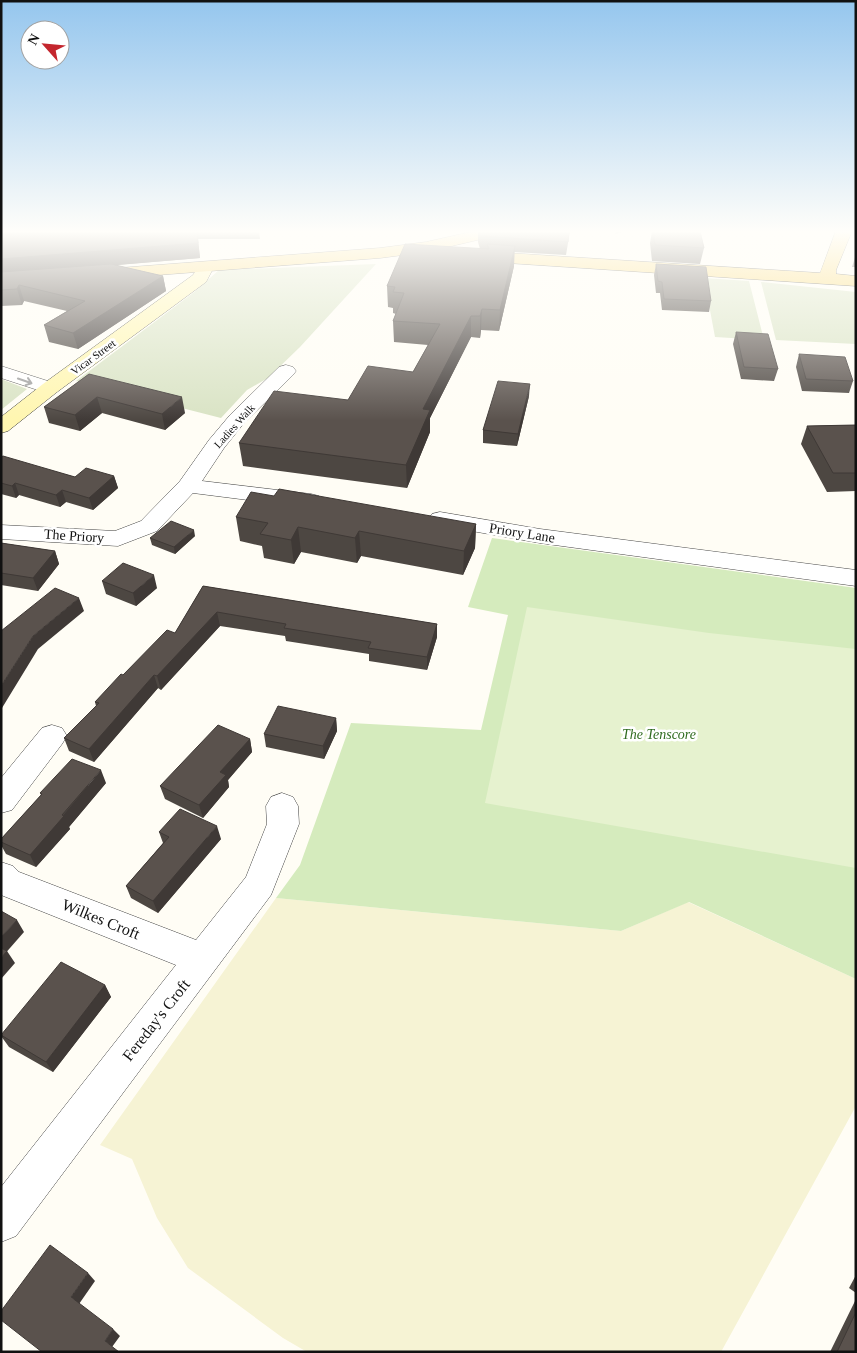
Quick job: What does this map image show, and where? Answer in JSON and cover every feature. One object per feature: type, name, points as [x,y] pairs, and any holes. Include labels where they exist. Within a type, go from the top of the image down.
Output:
[{"type":"main road","name":"Vicar Street","points":[[1,427],[50,388],[178,294]]},
{"type":"street","name":"Ladies Walk","points":[[188,486],[216,444],[237,419],[286,371]]},
{"type":"street","points":[[1,372],[50,388]]},
{"type":"street","points":[[188,486],[334,503]]},
{"type":"street","name":"The Priory","points":[[1,532],[118,539],[150,526],[176,501],[188,486]]},
{"type":"street","name":"Priory Lane","points":[[416,515],[540,536],[856,578]]},
{"type":"street","points":[[1,801],[52,736]]},
{"type":"street","name":"Fereday's Croft","points":[[1,1221],[259,885],[282,824],[282,806]]},
{"type":"street","name":"Wilkes Croft","points":[[1,876],[6,882],[203,959]]},
{"type":"shaded area","points":[[276,898],[621,931],[688,902],[856,979],[856,1106],[721,1352],[307,1352],[283,1338],[188,1268],[157,1218],[132,1159],[100,1145]]},
{"type":"green space","points":[[191,294],[348,294],[300,347],[268,378],[247,390],[221,418],[76,381]]},
{"type":"green space","points":[[707,294],[752,294],[764,340],[715,337]]},
{"type":"green space","points":[[764,294],[856,294],[856,344],[776,340]]},
{"type":"green space","points":[[1,379],[27,389],[1,410]]},
{"type":"green space","name":"The Tenscore","points":[[492,538],[856,588],[856,979],[689,902],[621,931],[276,898],[300,865],[351,723],[481,730],[508,615],[468,607]]},
{"type":"green space","points":[[527,607],[709,633],[856,649],[856,868],[485,803]]},
{"type":"building","points":[[57,294],[134,294],[73,333],[44,325],[85,301]]},
{"type":"building","points":[[404,294],[504,294],[500,310],[482,309],[480,316],[471,316],[423,409],[430,410],[406,465],[239,443],[274,391],[348,400],[368,366],[413,372],[440,324],[393,321]]},
{"type":"building","points":[[663,294],[710,294],[711,301],[664,299]]},
{"type":"building","points":[[736,332],[768,334],[778,369],[744,367]]},
{"type":"building","points":[[799,354],[845,357],[853,381],[806,379]]},
{"type":"building","points":[[89,374],[182,397],[162,414],[97,397],[75,415],[44,407]]},
{"type":"building","points":[[498,381],[530,384],[518,434],[483,430]]},
{"type":"building","points":[[856,425],[856,473],[833,473],[807,426]]},
{"type":"building","points":[[1,457],[75,477],[86,468],[114,476],[89,498],[62,490],[56,495],[15,483],[12,486],[1,483]]},
{"type":"building","points":[[279,489],[476,524],[464,551],[359,531],[355,538],[298,527],[291,540],[260,534],[268,523],[236,517],[251,492],[274,496]]},
{"type":"building","points":[[171,521],[194,530],[174,547],[150,538]]},
{"type":"building","points":[[1,543],[55,551],[33,578],[1,573]]},
{"type":"building","points":[[123,563],[154,575],[133,593],[102,581]]},
{"type":"building","points":[[203,586],[437,624],[427,657],[368,648],[371,642],[284,628],[286,624],[217,612],[157,676],[154,675],[89,749],[64,738],[99,703],[95,702],[121,674],[123,675],[167,630],[175,633]]},
{"type":"building","points":[[55,588],[79,598],[33,636],[1,686],[1,631]]},
{"type":"building","points":[[278,706],[336,718],[323,746],[264,734]]},
{"type":"building","points":[[218,725],[250,739],[220,772],[226,775],[199,805],[160,786]]},
{"type":"building","points":[[72,759],[101,770],[30,855],[1,842],[1,839],[42,794],[40,793]]},
{"type":"building","points":[[180,809],[217,826],[153,901],[126,886],[169,837],[159,832]]},
{"type":"building","points":[[1,911],[17,920],[1,937]]},
{"type":"building","points":[[1,948],[7,951],[1,958]]},
{"type":"building","points":[[61,962],[105,985],[46,1062],[1,1035]]},
{"type":"building","points":[[50,1245],[88,1273],[71,1297],[113,1329],[105,1341],[119,1352],[42,1352],[1,1320],[1,1311]]},
{"type":"building","points":[[856,1312],[856,1352],[837,1352]]}]
